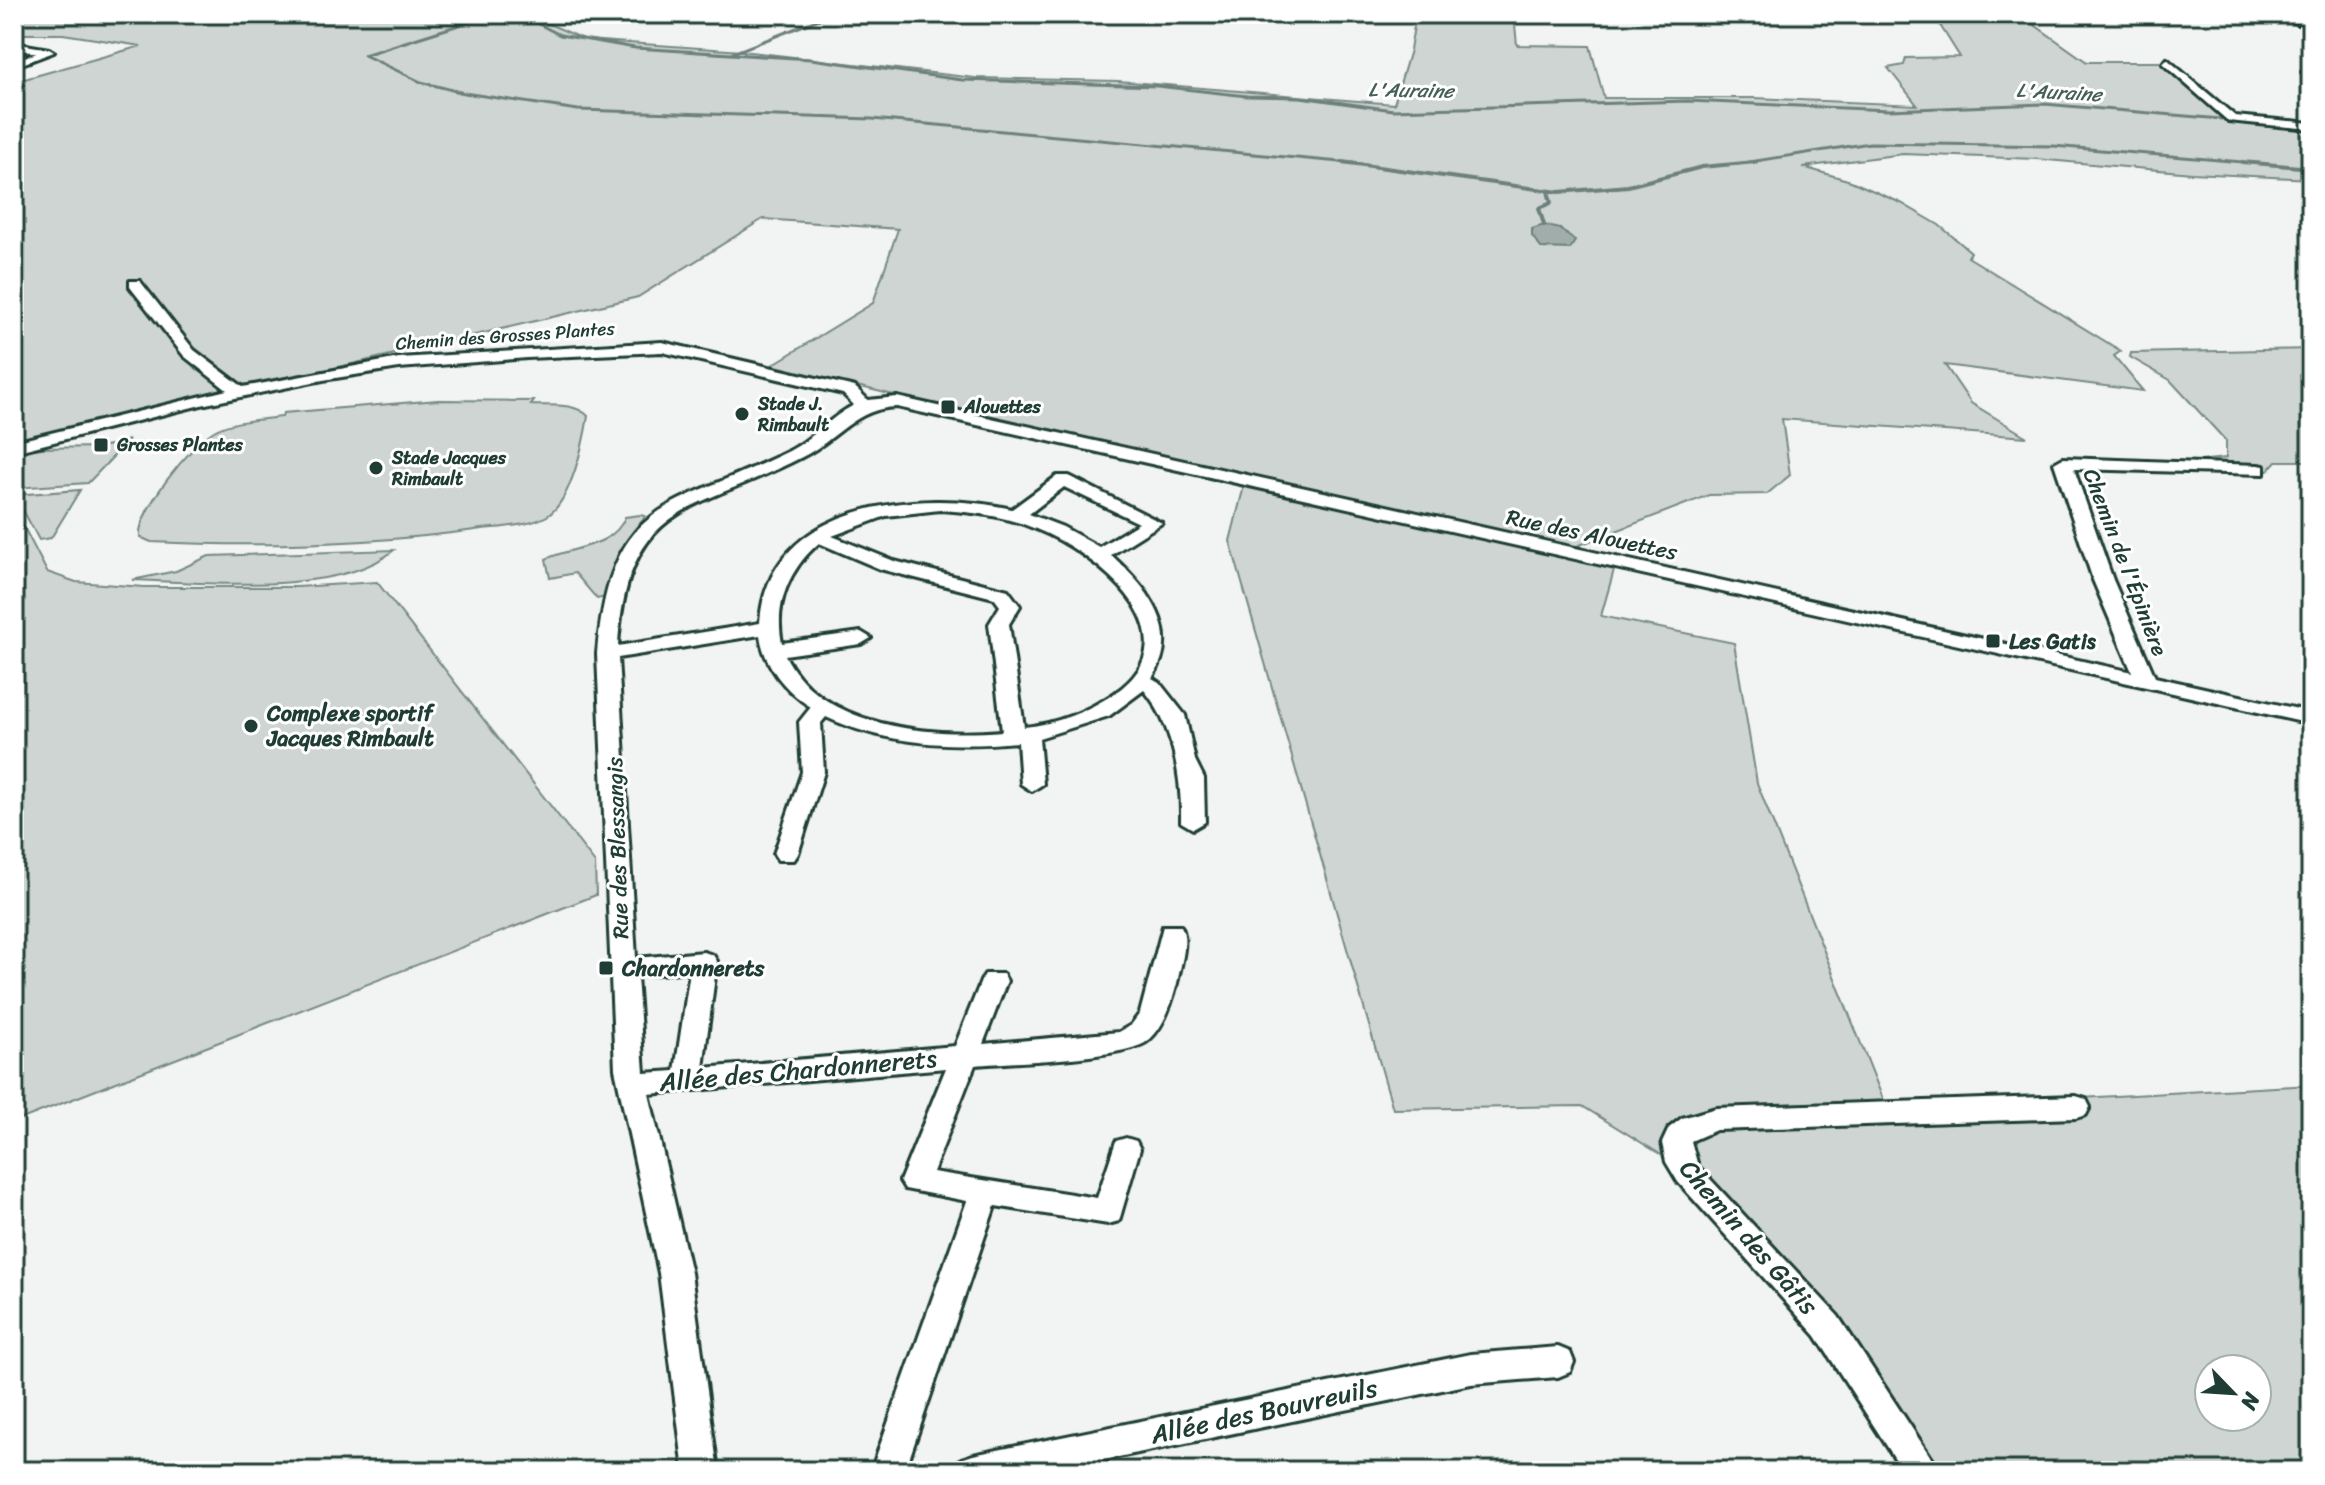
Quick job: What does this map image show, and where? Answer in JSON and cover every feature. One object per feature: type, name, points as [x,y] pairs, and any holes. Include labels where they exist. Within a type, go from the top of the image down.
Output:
[{"type":"main road","points":[[2283,14],[2311,26]]},
{"type":"street","points":[[14,46],[49,52],[14,64]]},
{"type":"street","points":[[2167,62],[2232,119],[2311,126]]},
{"type":"street","points":[[135,284],[189,353],[241,393]]},
{"type":"street","name":"Chemin des Grosses Plantes","points":[[14,447],[39,441],[119,439],[147,426],[150,420],[145,415],[399,363],[640,347],[692,352],[849,390],[862,404]]},
{"type":"street","name":"Rue des Alouettes","points":[[862,404],[897,402],[2311,718]]},
{"type":"street","name":"Rue des Blessangis","points":[[701,1471],[675,1273],[632,1085],[622,968],[608,661],[609,608],[619,567],[642,531],[676,507],[802,450],[862,404]]},
{"type":"street","name":"Chemin de l'Épinière","points":[[2146,681],[2103,580],[2063,463],[2258,470]]},
{"type":"street","points":[[1015,516],[1063,480],[1153,523],[1098,555]]},
{"type":"street","points":[[908,506],[969,506],[1015,516],[1056,530],[1098,555],[1141,591],[1150,614],[1157,651],[1143,682],[1122,699],[1086,718],[1021,734],[958,739],[921,737],[858,722],[824,706],[785,673],[770,641],[773,591],[794,554],[817,536],[843,522],[908,506]]},
{"type":"street","points":[[817,536],[887,565],[1001,594],[1010,606],[999,624],[1032,784]]},
{"type":"street","points":[[608,661],[770,641],[861,638]]},
{"type":"street","points":[[1143,682],[1152,686],[1174,715],[1184,760],[1193,778],[1193,822]]},
{"type":"street","points":[[786,854],[813,772],[810,722],[824,706]]},
{"type":"street","name":"Allée des Chardonnerets","points":[[632,1085],[1119,1042],[1134,1038],[1150,1020],[1172,952],[1172,932]]},
{"type":"street","points":[[622,968],[704,961],[688,1080]]},
{"type":"street","name":"Allée des Chardonnerets","points":[[964,1054],[994,981]]},
{"type":"street","points":[[964,1054],[915,1181],[1108,1212],[1126,1149]]},
{"type":"street","name":"Chemin des Gâtis","points":[[1923,1471],[1827,1326],[1688,1174],[1677,1158],[1675,1144],[1680,1132],[1695,1123],[1716,1119],[2076,1107]]},
{"type":"street","points":[[888,1471],[985,1192]]},
{"type":"street","name":"Allée des Bouvreuils","points":[[973,1471],[1471,1369],[1558,1362]]},
{"type":"shaded area","points":[[14,14],[526,14],[586,40],[742,51],[975,78],[1118,81],[1394,104],[1410,50],[1416,14],[1514,14],[1517,45],[1590,46],[1604,98],[1754,98],[1917,105],[1888,68],[1904,65],[1906,58],[1960,57],[1933,14],[2019,14],[2087,62],[2167,62],[2232,119],[2311,126],[2311,179],[2192,173],[2036,159],[1903,154],[1803,167],[1851,181],[1901,203],[1939,225],[1971,252],[1968,257],[2121,351],[2114,356],[2143,391],[1945,365],[1971,403],[2027,437],[1782,419],[1790,475],[1767,494],[1709,495],[1564,551],[1616,563],[1601,616],[1734,643],[1757,783],[1887,1109],[2311,1085],[2311,1471],[1921,1471],[1689,1172],[1582,1106],[1393,1109],[1230,541],[1245,482],[772,365],[873,303],[898,229],[763,219],[638,297],[237,391],[213,393],[14,445],[14,82],[141,46],[63,34],[14,34]]},
{"type":"shaded area","points":[[1544,225],[1560,229],[1575,241],[1570,249],[1541,248],[1532,236],[1532,229]]},
{"type":"shaded area","points":[[2311,349],[2311,461],[2277,461],[2268,471],[2188,468],[2188,462],[2226,458],[2226,441],[2170,380],[2130,357],[2131,353]]},
{"type":"shaded area","name":"Stade Jacques Rimbault","points":[[438,400],[534,401],[531,405],[569,407],[588,416],[575,470],[555,509],[539,520],[521,524],[354,542],[192,544],[151,542],[140,537],[141,526],[156,495],[193,449],[221,427],[282,417],[283,413]]},
{"type":"shaded area","points":[[129,440],[88,483],[14,488],[14,452],[101,446]]},
{"type":"shaded area","points":[[80,490],[51,538],[39,540],[15,495]]},
{"type":"shaded area","name":"Complexe sportif Jacques Rimbault","points":[[14,508],[47,572],[76,582],[144,587],[297,587],[377,582],[595,863],[596,895],[14,1122]]},
{"type":"shaded area","points":[[645,516],[618,556],[606,597],[597,599],[575,573],[550,578],[546,559],[601,541],[619,527],[625,517]]},
{"type":"shaded area","points":[[394,550],[370,565],[340,575],[306,581],[231,584],[132,580],[176,571],[209,556]]},
{"type":"waterway","points":[[494,14],[364,55],[421,82],[464,93],[578,110],[872,119],[1346,162]]},
{"type":"waterway","name":"L'Auraine","points":[[519,14],[560,35],[635,48],[811,59],[962,80],[1157,86],[1247,96],[1300,97],[1393,110],[1688,101],[1889,110],[2044,104],[2233,120]]},
{"type":"waterway","points":[[733,53],[832,14]]},
{"type":"waterway","name":"L'Auraine","points":[[2249,122],[2311,129]]},
{"type":"waterway","points":[[1741,163],[1870,143],[2053,146],[2266,164]]},
{"type":"waterway","points":[[1346,162],[1362,164]]},
{"type":"waterway","points":[[1346,162],[1559,192],[1628,186],[1702,167],[1741,163]]},
{"type":"waterway","points":[[1741,163],[1756,162]]},
{"type":"waterway","points":[[2242,162],[2311,168]]},
{"type":"waterway","points":[[1544,225],[1539,208],[1551,203],[1548,191]]},
{"type":"place","name":"Alouettes","points":[[948,407]]},
{"type":"place","name":"Stade J. Rimbault","points":[[742,414]]},
{"type":"place","name":"Grosses Plantes","points":[[101,445]]},
{"type":"place","name":"Stade Jacques Rimbault","points":[[376,468]]},
{"type":"place","name":"Les Gatis","points":[[1993,641]]},
{"type":"place","name":"Complexe sportif Jacques Rimbault","points":[[251,726]]},
{"type":"place","name":"Chardonnerets","points":[[606,968]]}]
